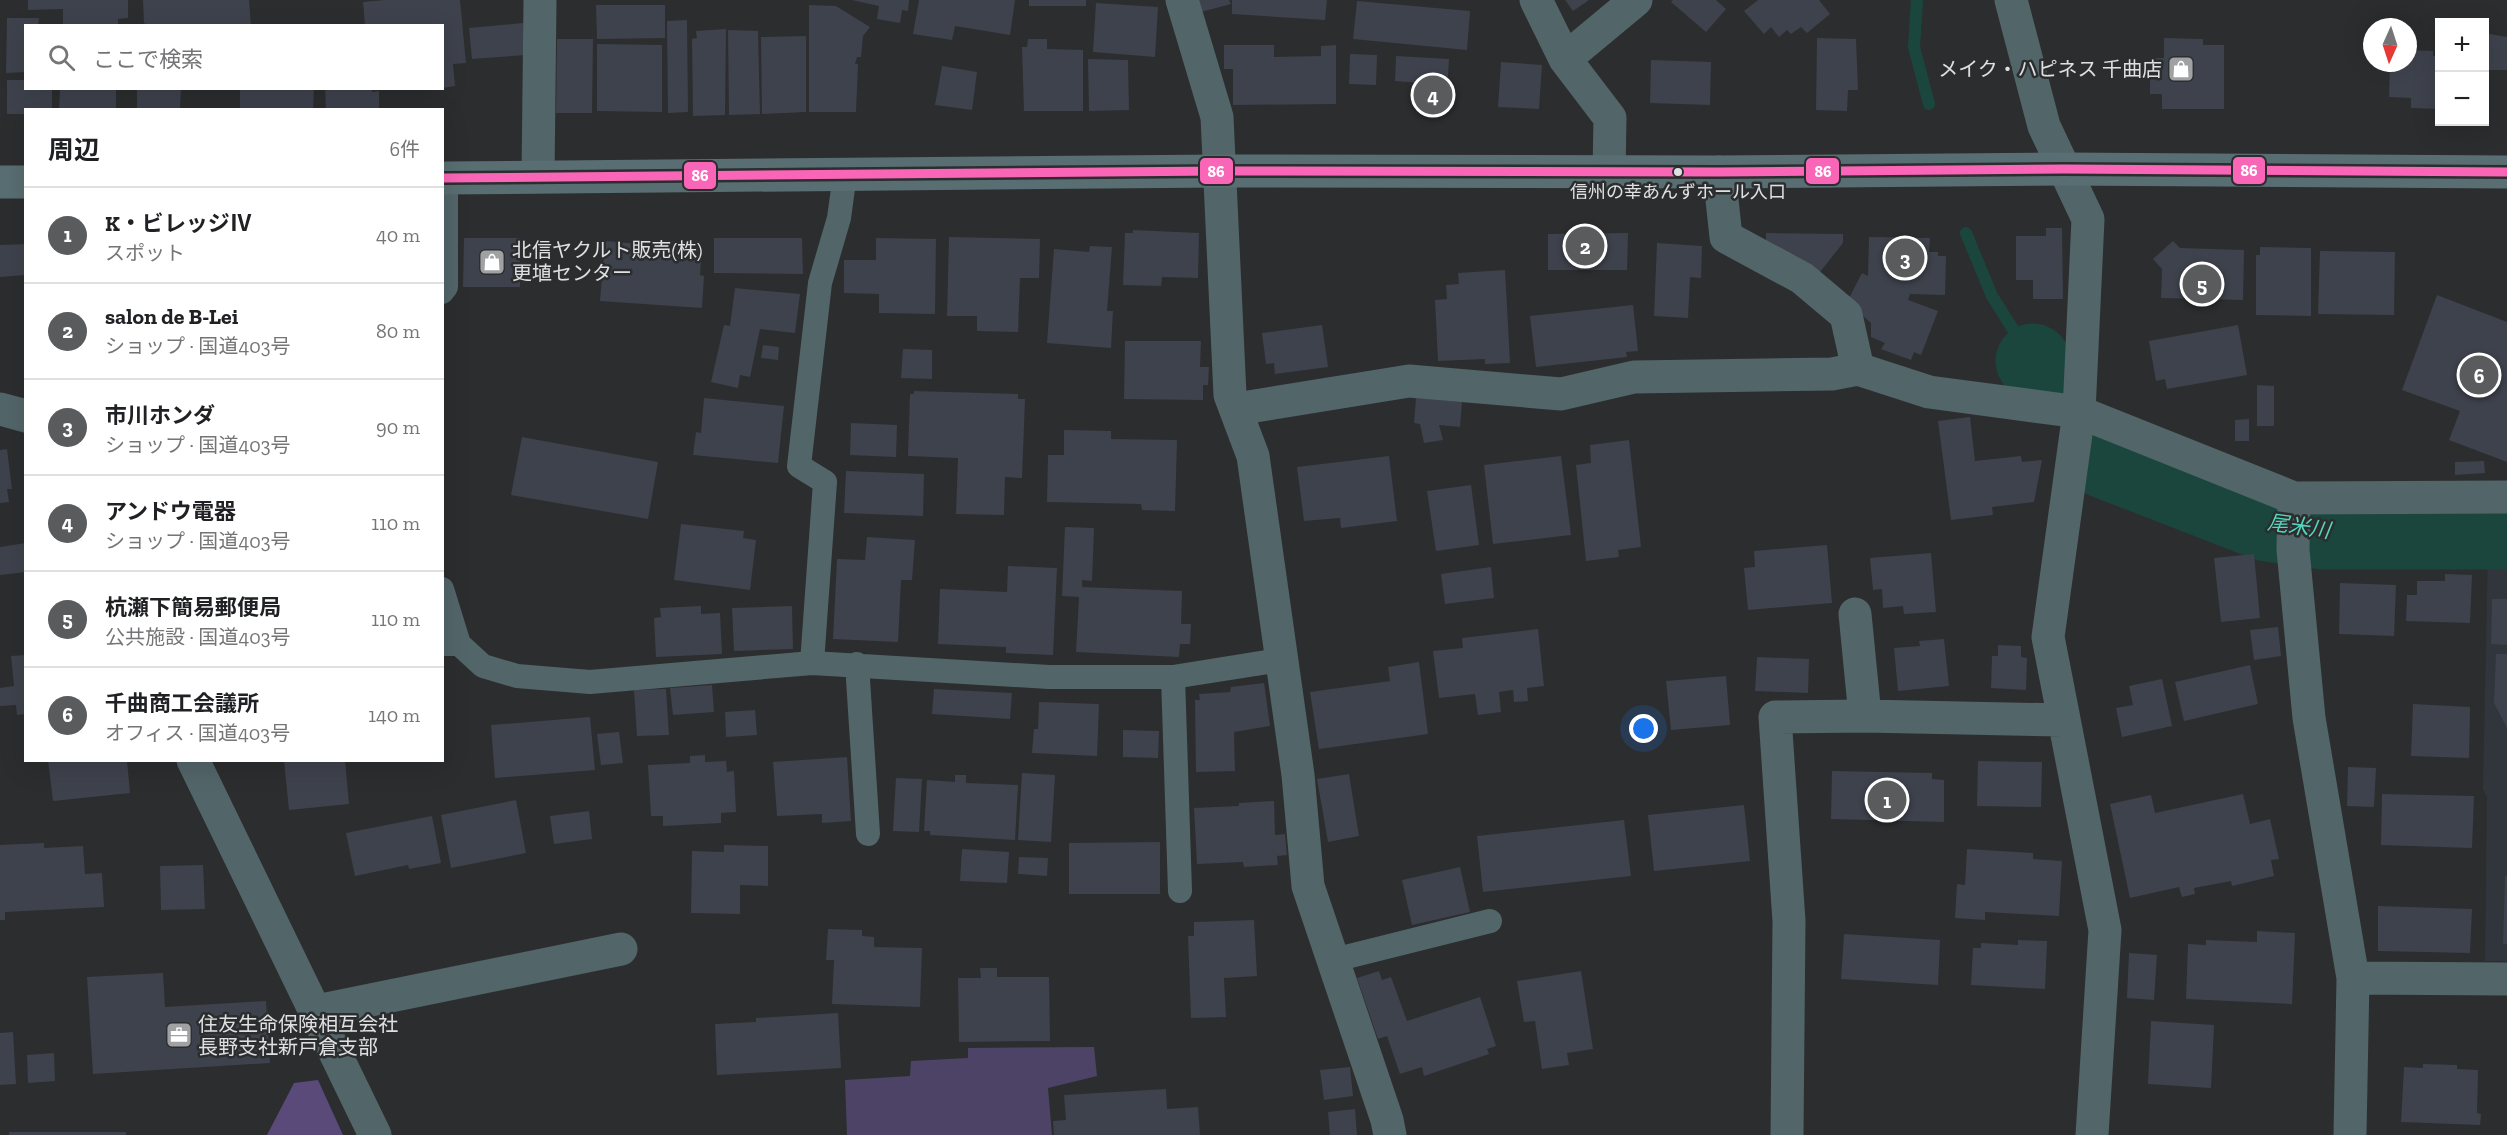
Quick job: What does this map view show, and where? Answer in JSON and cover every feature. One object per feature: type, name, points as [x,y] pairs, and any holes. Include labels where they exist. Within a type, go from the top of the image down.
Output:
[{"type":"highway","points":[[444,178],[1221,171],[1719,172],[2064,169],[2507,172]]},
{"type":"highway","points":[[0,182],[24,182]]},
{"type":"street","points":[[538,176],[540,0]]},
{"type":"street","points":[[1182,0],[1217,117],[1230,395],[1253,456],[1298,775],[1308,886],[1387,1120],[1390,1135]]},
{"type":"street","points":[[1536,0],[1565,59],[1610,118],[1609,172]]},
{"type":"street","points":[[1565,59],[1636,0]]},
{"type":"street","points":[[2011,0],[2044,126],[2088,219],[2079,412],[2048,637],[2105,930],[2092,1135]]},
{"type":"street","points":[[1719,172],[1726,237],[1802,278],[1846,315],[1858,369]]},
{"type":"street","points":[[1236,409],[1409,381],[1561,394],[1634,377],[1832,374],[1858,369],[1929,392],[2079,412],[2294,503],[2507,497]]},
{"type":"street","points":[[0,408],[24,415]]},
{"type":"street","points":[[2294,503],[2293,550],[2309,718],[2353,978],[2350,1135]]},
{"type":"street","points":[[1855,614],[1865,716]]},
{"type":"street","points":[[1787,1135],[1789,921],[1775,717],[1865,716],[2063,720]]},
{"type":"street","points":[[194,762],[317,1011],[375,1135]]},
{"type":"street","points":[[317,1011],[621,949]]},
{"type":"street","points":[[2353,978],[2507,979]]},
{"type":"lane","points":[[812,663],[825,482],[799,466],[820,283],[840,218],[845,174]]},
{"type":"lane","points":[[444,178],[446,287],[444,290]]},
{"type":"lane","points":[[444,601],[451,644],[483,666],[517,676],[590,682],[812,663],[1049,677],[1173,677],[1280,660]]},
{"type":"lane","points":[[857,664],[868,834]]},
{"type":"lane","points":[[1173,677],[1180,891]]},
{"type":"lane","points":[[1334,960],[1490,921]]},
{"type":"shaded area","points":[[2488,549],[2507,549],[2507,961],[2485,961],[2487,797],[2483,789]]},
{"type":"shaded area","points":[[1094,1047],[1097,1076],[1048,1088],[1052,1135],[847,1135],[845,1080],[910,1076],[911,1061],[968,1058],[968,1048]]},
{"type":"shaded area","points":[[318,1080],[343,1135],[267,1135],[294,1083]]},
{"type":"building","points":[[28,0],[128,0],[128,18],[118,19],[118,24],[63,24],[63,9],[28,10]]},
{"type":"building","points":[[143,0],[249,0],[251,24],[144,23]]},
{"type":"building","points":[[460,0],[466,63],[453,64],[455,86],[444,88],[444,24],[365,24],[363,2]]},
{"type":"building","points":[[852,0],[909,0],[908,11],[902,10],[900,23],[877,19],[879,6]]},
{"type":"building","points":[[919,0],[1015,0],[1010,35],[955,26],[952,40],[913,34]]},
{"type":"building","points":[[1029,0],[1086,0],[1086,6],[1029,6]]},
{"type":"building","points":[[1198,0],[1229,0],[1231,4],[1201,12]]},
{"type":"building","points":[[1232,0],[1327,0],[1325,20],[1232,14]]},
{"type":"building","points":[[1565,0],[1589,0],[1573,11]]},
{"type":"building","points":[[1673,0],[1716,0],[1726,9],[1706,32],[1671,2]]},
{"type":"building","points":[[1758,0],[1819,0],[1830,14],[1807,33],[1801,27],[1791,34],[1787,30],[1779,37],[1771,27],[1764,34],[1744,11]]},
{"type":"building","points":[[1357,1],[1470,11],[1467,50],[1353,39]]},
{"type":"building","points":[[1096,3],[1158,7],[1155,57],[1093,52]]},
{"type":"building","points":[[596,5],[665,5],[665,38],[597,39]]},
{"type":"building","points":[[809,5],[836,6],[870,27],[863,36],[861,57],[857,57],[855,64],[858,64],[856,112],[809,112]]},
{"type":"building","points":[[7,18],[39,18],[38,24],[24,24],[24,72],[6,73]]},
{"type":"building","points":[[687,20],[688,112],[668,113],[667,21]]},
{"type":"building","points":[[523,23],[526,55],[472,59],[469,28]]},
{"type":"building","points":[[726,29],[725,115],[693,116],[692,39],[697,38],[696,31]]},
{"type":"building","points":[[728,30],[758,31],[760,114],[729,115]]},
{"type":"building","points":[[2489,34],[2507,37],[2507,70],[2489,70]]},
{"type":"building","points":[[806,36],[806,112],[762,114],[761,37]]},
{"type":"building","points":[[1817,38],[1856,39],[1858,90],[1848,90],[1847,111],[1816,110]]},
{"type":"building","points":[[2164,38],[2203,39],[2203,45],[2224,45],[2224,109],[2162,109],[2162,94],[2150,94],[2150,58],[2164,58]]},
{"type":"building","points":[[557,39],[593,39],[592,113],[556,113]]},
{"type":"building","points":[[1028,39],[1047,39],[1047,49],[1083,50],[1083,111],[1024,111],[1022,47],[1027,47]]},
{"type":"building","points":[[597,44],[662,45],[662,112],[597,111]]},
{"type":"building","points":[[1224,45],[1274,45],[1274,57],[1321,56],[1321,46],[1336,45],[1336,104],[1233,105],[1233,69],[1224,69]]},
{"type":"building","points":[[2417,50],[2433,51],[2433,56],[2435,56],[2435,109],[2411,108],[2411,98],[2389,97],[2390,72],[2417,72]]},
{"type":"building","points":[[1350,54],[1377,55],[1376,85],[1349,84]]},
{"type":"building","points":[[1396,56],[1449,59],[1446,110],[1419,108],[1420,83],[1395,81]]},
{"type":"building","points":[[1088,59],[1128,60],[1129,110],[1089,111]]},
{"type":"building","points":[[1651,60],[1711,62],[1710,105],[1650,103]]},
{"type":"building","points":[[1501,62],[1542,65],[1539,109],[1498,107]]},
{"type":"building","points":[[942,66],[977,72],[972,110],[935,105]]},
{"type":"building","points":[[7,80],[24,80],[24,90],[52,90],[52,108],[24,108],[24,114],[7,114]]},
{"type":"building","points":[[60,90],[116,90],[116,108],[59,108]]},
{"type":"building","points":[[137,90],[181,90],[180,108],[137,108]]},
{"type":"building","points":[[240,90],[314,90],[313,108],[240,108]]},
{"type":"building","points":[[325,90],[379,91],[379,108],[326,108]]},
{"type":"building","points":[[2046,228],[2062,228],[2063,299],[2033,299],[2033,280],[2016,280],[2016,236],[2046,236]]},
{"type":"building","points":[[1133,230],[1199,233],[1198,278],[1162,277],[1161,286],[1123,285],[1125,233],[1133,233]]},
{"type":"building","points":[[1628,233],[1627,270],[1548,270],[1548,234]]},
{"type":"building","points":[[1766,233],[1843,234],[1843,243],[1820,272],[1766,248]]},
{"type":"building","points":[[949,237],[1040,239],[1039,278],[1020,278],[1018,332],[977,331],[977,316],[947,316]]},
{"type":"building","points":[[1869,237],[1930,238],[1929,252],[1938,252],[1938,256],[1946,256],[1945,295],[1910,294],[1908,300],[1938,311],[1921,355],[1914,352],[1911,360],[1881,349],[1885,343],[1871,337],[1871,323],[1847,302],[1862,273],[1868,276]]},
{"type":"building","name":"北信ヤクルト販売(株) 更埴センター","points":[[464,238],[520,238],[520,287],[463,287]]},
{"type":"building","points":[[714,238],[802,238],[803,274],[714,273]]},
{"type":"building","points":[[876,238],[936,239],[935,314],[879,313],[879,294],[844,293],[844,260],[876,260]]},
{"type":"building","points":[[605,241],[663,246],[663,241],[683,242],[682,259],[701,261],[700,275],[704,276],[702,308],[600,301]]},
{"type":"building","points":[[2173,241],[2180,248],[2244,250],[2243,300],[2161,298],[2162,269],[2153,259]]},
{"type":"building","points":[[1657,243],[1702,246],[1701,278],[1690,277],[1688,318],[1654,316]]},
{"type":"building","points":[[24,244],[24,275],[0,277],[0,245]]},
{"type":"building","points":[[1090,246],[1112,247],[1107,311],[1113,311],[1111,348],[1047,343],[1054,249],[1089,252]]},
{"type":"building","points":[[2260,247],[2311,248],[2311,316],[2256,315],[2256,255],[2260,255]]},
{"type":"building","points":[[2320,251],[2395,252],[2394,315],[2318,314]]},
{"type":"building","points":[[1505,270],[1510,363],[1485,364],[1485,359],[1438,361],[1435,300],[1447,299],[1446,285],[1459,284],[1458,273]]},
{"type":"building","points":[[735,288],[800,294],[795,333],[760,329],[750,377],[740,375],[738,388],[711,382],[724,325],[730,326]]},
{"type":"building","points":[[2437,295],[2507,322],[2507,462],[2449,440],[2460,411],[2402,390]]},
{"type":"building","points":[[1633,305],[1638,351],[1626,352],[1627,357],[1536,367],[1530,316]]},
{"type":"building","points":[[1322,325],[1328,367],[1275,374],[1274,363],[1266,364],[1262,333]]},
{"type":"building","points":[[2238,325],[2247,375],[2167,389],[2165,379],[2156,381],[2149,341]]},
{"type":"building","points":[[1125,341],[1201,341],[1200,367],[1209,367],[1208,385],[1203,385],[1203,400],[1124,399]]},
{"type":"building","points":[[763,345],[779,347],[778,360],[761,358]]},
{"type":"building","points":[[903,349],[932,350],[932,379],[901,378]]},
{"type":"building","points":[[2257,385],[2274,386],[2274,426],[2257,426]]},
{"type":"building","points":[[914,391],[1018,394],[1018,399],[1025,399],[1022,478],[1005,477],[1004,515],[956,514],[958,458],[908,456],[910,394],[914,394]]},
{"type":"building","points":[[704,398],[784,406],[778,463],[693,455],[696,432],[701,433]]},
{"type":"building","points":[[1416,398],[1462,402],[1460,427],[1439,425],[1443,440],[1424,443],[1420,424],[1414,423]]},
{"type":"building","points":[[1970,417],[1975,461],[2021,456],[2022,462],[2042,460],[2034,502],[1992,507],[1993,515],[1951,520],[1938,421]]},
{"type":"building","points":[[2249,419],[2249,441],[2235,441],[2235,420]]},
{"type":"building","points":[[851,423],[897,425],[896,457],[850,455]]},
{"type":"building","points":[[1064,430],[1111,431],[1111,439],[1177,440],[1175,511],[1142,510],[1141,504],[1047,502],[1048,455],[1064,455]]},
{"type":"building","points":[[522,437],[658,462],[648,519],[511,495]]},
{"type":"building","points":[[1629,440],[1641,547],[1618,550],[1619,557],[1586,561],[1576,465],[1591,463],[1590,445]]},
{"type":"building","points":[[7,449],[12,489],[7,489],[9,502],[0,503],[0,450]]},
{"type":"building","points":[[1389,456],[1397,521],[1341,528],[1340,518],[1304,521],[1297,467]]},
{"type":"building","points":[[1561,456],[1571,535],[1493,544],[1484,465]]},
{"type":"building","points":[[2484,461],[2485,473],[2455,475],[2455,462]]},
{"type":"building","points":[[846,471],[924,474],[923,516],[844,513]]},
{"type":"building","points":[[1471,485],[1479,545],[1436,551],[1427,491]]},
{"type":"building","points":[[681,524],[744,531],[743,538],[756,540],[750,590],[674,580]]},
{"type":"building","points":[[1065,527],[1094,528],[1092,581],[1082,580],[1082,587],[1182,591],[1181,624],[1191,624],[1190,644],[1180,644],[1179,657],[1076,652],[1079,597],[1062,596]]},
{"type":"building","points":[[867,537],[915,540],[912,580],[901,580],[898,642],[833,639],[837,559],[865,560]]},
{"type":"building","points":[[24,543],[24,572],[0,575],[0,547]]},
{"type":"building","points":[[1827,545],[1832,603],[1748,610],[1744,568],[1755,567],[1754,551]]},
{"type":"building","points":[[1931,553],[1936,612],[1904,614],[1903,606],[1883,608],[1882,589],[1873,590],[1870,558]]},
{"type":"building","points":[[2254,554],[2260,618],[2221,622],[2214,558]]},
{"type":"building","points":[[1008,566],[1057,568],[1053,655],[1006,653],[1006,647],[938,644],[940,589],[1007,592]]},
{"type":"building","points":[[1491,567],[1494,598],[1445,604],[1441,574]]},
{"type":"building","points":[[2445,574],[2472,575],[2470,623],[2406,621],[2407,595],[2417,595],[2417,581],[2445,581]]},
{"type":"building","points":[[2340,583],[2396,585],[2394,636],[2339,634]]},
{"type":"building","points":[[2492,599],[2507,599],[2507,645],[2491,644]]},
{"type":"building","points":[[701,606],[701,614],[720,613],[722,654],[656,657],[654,618],[661,617],[660,608]]},
{"type":"building","points":[[792,606],[793,649],[734,651],[732,608]]},
{"type":"building","points":[[2278,627],[2281,656],[2254,660],[2250,630]]},
{"type":"building","points":[[1538,629],[1544,686],[1527,688],[1528,701],[1514,702],[1513,690],[1499,692],[1501,712],[1478,715],[1475,694],[1439,698],[1433,651],[1463,648],[1462,638]]},
{"type":"building","points":[[1944,639],[1949,686],[1898,691],[1894,648],[1920,646],[1919,641]]},
{"type":"building","points":[[1998,645],[2021,646],[2021,657],[2027,658],[2026,690],[1991,688],[1992,656],[1998,656]]},
{"type":"building","points":[[2496,654],[2507,654],[2507,728],[2494,703]]},
{"type":"building","points":[[24,655],[24,714],[17,715],[16,705],[0,706],[0,688],[14,686],[11,656]]},
{"type":"building","points":[[1757,657],[1809,659],[1808,693],[1755,691]]},
{"type":"building","points":[[1419,662],[1428,734],[1319,749],[1310,692],[1390,681],[1388,667]]},
{"type":"building","points":[[2250,665],[2258,704],[2184,721],[2175,682]]},
{"type":"building","points":[[1726,676],[1730,725],[1671,730],[1666,681]]},
{"type":"building","points":[[2162,679],[2172,726],[2122,737],[2116,708],[2133,705],[2129,686]]},
{"type":"building","points":[[1264,683],[1270,726],[1234,732],[1235,771],[1196,772],[1195,700],[1200,700],[1199,694],[1230,692],[1231,687]]},
{"type":"building","points":[[712,685],[714,712],[673,715],[670,688]]},
{"type":"building","points":[[666,689],[669,735],[637,736],[634,690]]},
{"type":"building","points":[[934,689],[1012,693],[1010,719],[932,714]]},
{"type":"building","points":[[1039,702],[1099,704],[1097,756],[1032,753],[1034,729],[1038,729]]},
{"type":"building","points":[[2413,704],[2470,707],[2469,758],[2411,756]]},
{"type":"building","points":[[755,710],[757,735],[726,737],[725,712]]},
{"type":"building","points":[[590,717],[595,770],[495,778],[491,725]]},
{"type":"building","points":[[1123,730],[1159,731],[1158,758],[1123,757]]},
{"type":"building","points":[[619,732],[623,763],[601,765],[597,734]]},
{"type":"building","points":[[705,755],[705,762],[726,761],[727,772],[734,771],[736,812],[721,813],[721,823],[663,826],[663,816],[651,816],[648,765],[690,763],[690,756]]},
{"type":"building","points":[[847,757],[851,821],[822,823],[822,814],[777,816],[773,762]]},
{"type":"building","points":[[1978,761],[2042,762],[2041,807],[1977,806]]},
{"type":"building","points":[[48,762],[127,762],[130,793],[53,801]]},
{"type":"building","points":[[284,762],[345,762],[349,804],[289,810]]},
{"type":"building","points":[[2348,767],[2376,768],[2374,807],[2347,806]]},
{"type":"building","points":[[1832,771],[1932,773],[1932,779],[1944,780],[1944,822],[1831,819]]},
{"type":"building","points":[[1022,773],[1055,775],[1051,842],[1018,840]]},
{"type":"building","points":[[1349,774],[1359,836],[1328,842],[1317,779]]},
{"type":"building","points":[[955,775],[966,775],[966,783],[1018,785],[1015,840],[930,835],[930,831],[924,831],[927,780],[955,782]]},
{"type":"building","points":[[896,778],[922,779],[919,832],[893,831]]},
{"type":"building","points":[[2243,794],[2250,824],[2270,819],[2279,859],[2271,860],[2274,876],[2232,886],[2231,881],[2194,888],[2195,894],[2182,897],[2179,887],[2130,898],[2110,804],[2151,795],[2155,813]]},
{"type":"building","points":[[2382,794],[2474,796],[2472,848],[2381,845]]},
{"type":"building","points":[[516,800],[526,853],[451,868],[441,815]]},
{"type":"building","points":[[1274,801],[1275,835],[1285,834],[1287,855],[1277,856],[1278,865],[1244,867],[1243,862],[1197,864],[1194,808],[1239,806],[1239,803]]},
{"type":"building","points":[[1744,805],[1750,861],[1654,871],[1648,815]]},
{"type":"building","points":[[589,811],[592,839],[554,844],[550,816]]},
{"type":"building","points":[[432,816],[441,863],[409,869],[408,865],[355,876],[346,833]]},
{"type":"building","points":[[1624,820],[1631,876],[1483,892],[1477,836]]},
{"type":"building","points":[[1160,842],[1160,894],[1069,894],[1069,843]]},
{"type":"building","points":[[44,843],[44,848],[83,846],[85,874],[102,873],[104,907],[5,912],[5,920],[0,920],[0,845]]},
{"type":"building","points":[[724,845],[768,846],[768,886],[740,885],[740,914],[691,913],[692,851],[724,852]]},
{"type":"building","points":[[962,849],[1009,852],[1007,883],[960,881]]},
{"type":"building","points":[[1967,849],[2033,853],[2033,859],[2062,861],[2059,916],[1985,912],[1985,920],[1955,918],[1957,884],[1965,885]]},
{"type":"building","points":[[1019,857],[1048,858],[1047,876],[1018,874]]},
{"type":"building","points":[[203,865],[205,909],[161,910],[160,866]]},
{"type":"building","points":[[1460,867],[1470,912],[1412,925],[1402,880]]},
{"type":"building","points":[[2505,876],[2507,876],[2507,944],[2503,944]]},
{"type":"building","points":[[2378,906],[2472,909],[2470,953],[2378,951]]},
{"type":"building","points":[[1254,920],[1257,976],[1224,978],[1226,1017],[1191,1018],[1188,936],[1194,936],[1194,922]]},
{"type":"building","points":[[828,929],[862,930],[862,936],[874,937],[874,947],[922,948],[920,1007],[832,1004],[834,960],[826,960]]},
{"type":"building","points":[[2257,931],[2295,933],[2292,1004],[2186,999],[2188,944],[2206,945],[2206,940],[2257,942]]},
{"type":"building","points":[[1844,934],[1940,940],[1938,985],[1841,979]]},
{"type":"building","points":[[2018,940],[2047,941],[2045,989],[1971,985],[1973,948],[1981,948],[1981,943],[2018,945]]},
{"type":"building","points":[[2129,953],[2157,955],[2154,1000],[2127,998]]},
{"type":"building","points":[[980,968],[997,968],[997,977],[1049,977],[1050,1041],[959,1042],[958,978],[981,978]]},
{"type":"building","points":[[1379,971],[1382,980],[1391,977],[1407,1021],[1480,997],[1496,1046],[1487,1049],[1489,1054],[1424,1076],[1422,1067],[1400,1074],[1387,1036],[1378,1039],[1357,978]]},
{"type":"building","points":[[1581,971],[1593,1049],[1567,1053],[1569,1065],[1542,1069],[1535,1021],[1524,1022],[1517,981]]},
{"type":"building","name":"住友生命保険相互会社 長野支社新戸倉支部","points":[[163,973],[165,1007],[266,1001],[270,1063],[93,1074],[87,977]]},
{"type":"building","points":[[838,1013],[841,1068],[717,1075],[715,1024],[756,1022],[756,1018]]},
{"type":"building","points":[[2151,1021],[2214,1025],[2211,1088],[2148,1084]]},
{"type":"building","points":[[13,1032],[16,1084],[0,1085],[0,1033]]},
{"type":"building","points":[[54,1053],[55,1081],[28,1083],[27,1055]]},
{"type":"building","points":[[2423,1064],[2457,1065],[2457,1069],[2478,1070],[2477,1113],[2481,1114],[2480,1125],[2401,1122],[2404,1067],[2423,1068]]},
{"type":"building","points":[[1350,1067],[1353,1096],[1324,1100],[1320,1070]]},
{"type":"building","points":[[1166,1089],[1167,1109],[1198,1107],[1200,1135],[1054,1135],[1053,1121],[1066,1120],[1064,1095]]},
{"type":"building","points":[[1355,1109],[1357,1135],[1330,1135],[1328,1112]]},
{"type":"building","points":[[9,1132],[126,1132],[126,1135],[9,1135]]},
{"type":"waterway","name":"尾米川","points":[[1917,0],[1914,47],[1929,104]]},
{"type":"waterway","points":[[1966,233],[1992,296],[2033,361]]},
{"type":"waterway","name":"尾米川","points":[[2033,361],[2044,378]]},
{"type":"waterway","name":"尾米川","points":[[2102,460],[2267,524],[2323,532],[2507,532]]},
{"type":"transit line","name":"86","points":[[444,178],[1221,171],[1719,172],[2064,169],[2507,172]]},
{"type":"place","name":"メイク・ハピネス 千曲店","points":[[2181,69]]},
{"type":"place","name":"アンドウ電器","points":[[1433,95]]},
{"type":"place","name":"信州の幸あんずホール入口","points":[[1678,172]]},
{"type":"place","name":"salon de B-Lei","points":[[1585,246]]},
{"type":"place","name":"市川ホンダ","points":[[1905,258]]},
{"type":"place","name":"北信ヤクルト販売(株) 更埴センター","points":[[492,262]]},
{"type":"place","name":"杭瀬下簡易郵便局","points":[[2202,284]]},
{"type":"place","name":"千曲商工会議所","points":[[2479,375]]},
{"type":"place","name":"K・ビレッジⅣ","points":[[1887,800]]},
{"type":"place","name":"住友生命保険相互会社 長野支社新戸倉支部","points":[[179,1035]]}]
